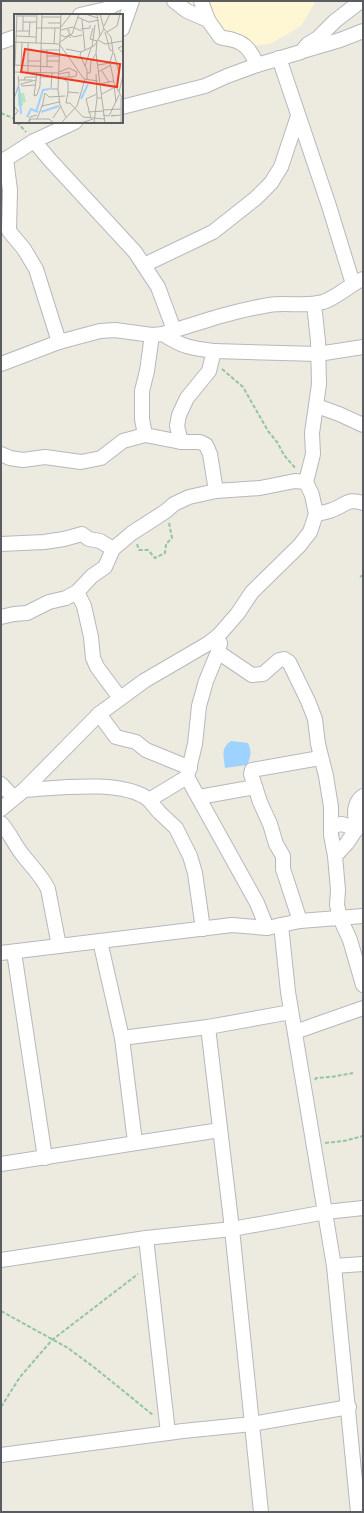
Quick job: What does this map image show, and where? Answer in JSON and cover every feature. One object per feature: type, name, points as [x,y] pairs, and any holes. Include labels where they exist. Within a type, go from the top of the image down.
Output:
[{"type":"street","points":[[84,14],[106,9],[122,1]]},
{"type":"street","points":[[123,26],[132,1]]},
{"type":"street","points":[[174,1],[186,11],[208,20]]},
{"type":"street","points":[[201,1],[208,20],[220,37],[234,40],[247,47],[257,65]]},
{"type":"street","points":[[301,52],[335,21],[361,1]]},
{"type":"street","points":[[123,107],[205,86],[257,65],[362,32]]},
{"type":"street","points":[[1,42],[14,37]]},
{"type":"street","points":[[1,364],[59,342],[107,330],[163,333],[232,313],[263,306],[278,304],[314,304],[325,301],[358,281],[298,116],[279,58]]},
{"type":"street","points":[[144,265],[213,232],[256,198],[271,183],[281,167],[298,116]]},
{"type":"street","points":[[59,342],[36,269],[24,249],[9,231],[10,190],[3,160],[34,141],[74,123]]},
{"type":"street","points":[[34,141],[135,252],[158,287],[163,333],[147,371],[142,390],[142,419],[145,435]]},
{"type":"street","points":[[1,809],[19,794],[99,714],[144,681],[219,635],[238,613],[252,592],[299,546],[310,532],[316,514],[312,495],[306,482],[313,454],[312,433],[319,384],[314,304]]},
{"type":"street","points":[[163,333],[184,346],[213,355],[318,354],[363,347]]},
{"type":"street","points":[[180,442],[177,426],[179,415],[187,398],[208,371],[213,355]]},
{"type":"street","points":[[317,406],[363,425]]},
{"type":"street","points":[[1,454],[10,458],[23,460],[45,458],[81,462],[101,458],[123,441],[145,435],[180,442],[200,442],[206,445],[210,454],[216,491]]},
{"type":"street","points":[[1,617],[27,613],[49,602],[66,598],[77,592],[92,576],[105,567],[113,549],[174,504],[189,497],[216,491],[260,488],[295,481],[306,482]]},
{"type":"street","points":[[316,514],[334,510],[344,503],[354,500],[362,502]]},
{"type":"street","points":[[1,544],[44,542],[82,534],[89,539],[100,541],[113,549]]},
{"type":"street","points":[[77,592],[84,606],[91,637],[93,658],[97,667],[120,698]]},
{"type":"street","points":[[219,635],[220,644],[218,652],[206,682],[199,706],[195,744],[189,772],[199,797],[257,903],[267,928]]},
{"type":"street","points":[[218,652],[252,675],[263,674],[279,660],[284,659],[289,662],[308,701],[315,719],[320,758],[326,776],[331,807],[331,835],[335,856],[338,890],[337,905],[340,918],[350,940],[363,985]]},
{"type":"street","points":[[99,714],[116,737],[136,742],[146,750],[189,772]]},
{"type":"street","points":[[300,921],[283,868],[283,856],[276,844],[270,824],[250,774],[252,770],[320,758]]},
{"type":"street","points":[[149,800],[189,772]]},
{"type":"street","points":[[1,784],[19,794],[113,787],[143,794],[176,828],[190,856],[195,873],[203,929]]},
{"type":"street","points":[[199,797],[255,787]]},
{"type":"street","points":[[360,824],[354,816],[356,803],[363,796]]},
{"type":"street","points":[[1,823],[7,830],[21,854],[45,883],[48,889],[59,946]]},
{"type":"street","points":[[332,826],[342,824],[360,824]]},
{"type":"street","points":[[335,856],[360,824]]},
{"type":"street","points":[[44,1158],[8,952],[232,925],[267,928],[300,921],[363,916]]},
{"type":"street","points":[[281,925],[295,1032],[334,1266],[349,1407],[358,1512]]},
{"type":"street","points":[[100,941],[122,1038],[135,1142]]},
{"type":"street","points":[[295,1032],[363,1008]]},
{"type":"street","points":[[122,1038],[208,1027],[292,1012]]},
{"type":"street","points":[[208,1027],[232,1229],[261,1512]]},
{"type":"street","points":[[1,1164],[220,1130]]},
{"type":"street","points":[[1,1260],[146,1238],[232,1229],[326,1212],[363,1208]]},
{"type":"street","points":[[146,1238],[168,1428]]},
{"type":"street","points":[[334,1266],[363,1264]]},
{"type":"street","points":[[1,1455],[168,1428],[252,1424],[349,1407]]},
{"type":"path","points":[[1,113],[14,119]]},
{"type":"path","points":[[213,355],[228,376],[243,387],[268,431],[277,442],[284,455],[306,482]]},
{"type":"path","points":[[132,534],[139,550],[148,550],[155,558],[165,553],[166,544],[172,538],[170,525],[164,512]]},
{"type":"path","points":[[360,578],[363,575]]},
{"type":"path","points":[[306,1096],[316,1078],[353,1073]]},
{"type":"path","points":[[323,1143],[344,1141],[363,1136]]},
{"type":"path","points":[[1,1407],[20,1377],[52,1340],[138,1275],[149,1260]]},
{"type":"path","points":[[1,1311],[68,1348],[95,1368],[168,1428]]},
{"type":"shaded area","points":[[178,1],[316,1],[301,26],[270,44],[240,47],[185,14]]},
{"type":"water","points":[[231,741],[248,743],[250,754],[247,765],[225,768],[224,750]]}]
